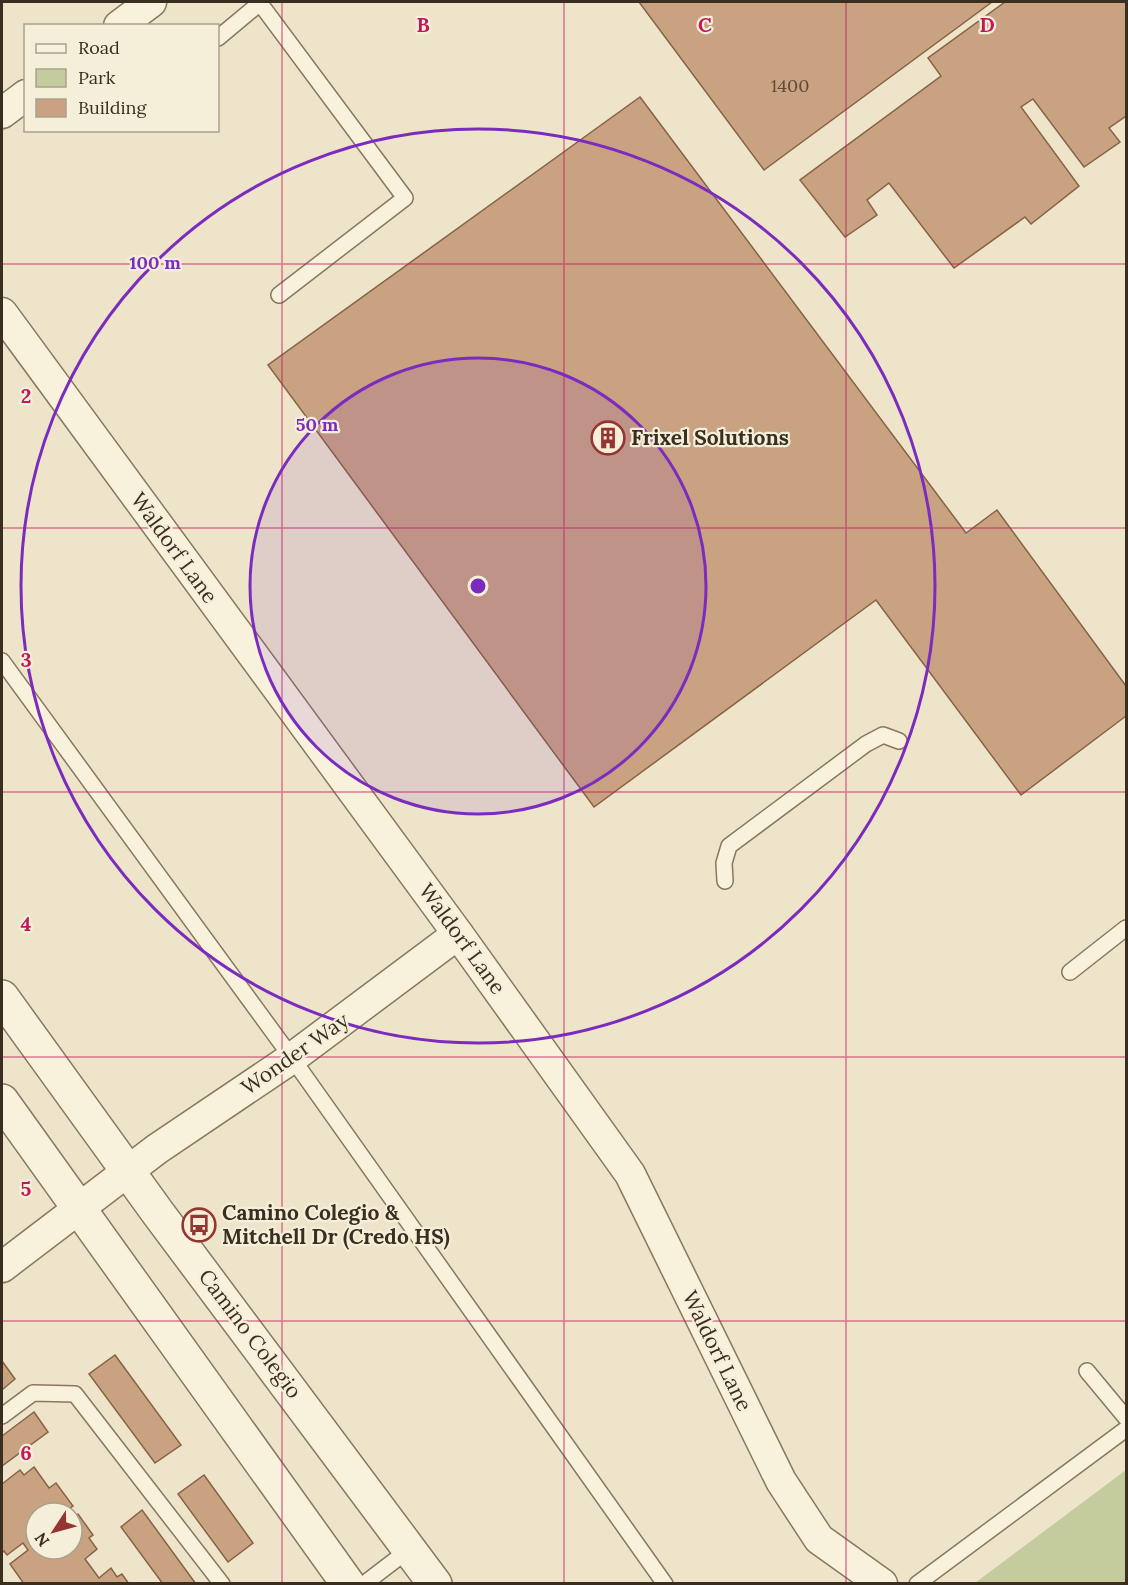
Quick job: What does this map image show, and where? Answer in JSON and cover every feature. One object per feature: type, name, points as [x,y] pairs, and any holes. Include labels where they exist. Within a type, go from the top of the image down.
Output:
[{"type":"street","points":[[122,24],[151,2]]},
{"type":"street","points":[[2,113],[24,97]]},
{"type":"street","name":"Waldorf Lane","points":[[2,313],[458,934],[630,1174],[781,1481],[819,1539],[882,1584]]},
{"type":"street","name":"Wonder Way","points":[[2,1267],[128,1170],[292,1058],[458,934]]},
{"type":"street","name":"Camino Colegio","points":[[2,997],[128,1170],[411,1548],[435,1584]]},
{"type":"street","points":[[2,1101],[348,1584]]},
{"type":"lane","points":[[219,37],[260,2],[405,198],[279,295]]},
{"type":"lane","points":[[2,661],[292,1058],[665,1584]]},
{"type":"lane","points":[[725,882],[724,863],[729,846],[866,744],[884,735],[899,741]]},
{"type":"lane","points":[[1070,972],[1126,928]]},
{"type":"lane","points":[[1087,1371],[1126,1419]]},
{"type":"lane","points":[[2,1416],[33,1393],[75,1394],[222,1584]]},
{"type":"lane","points":[[917,1584],[1126,1429]]},
{"type":"lane","points":[[364,1584],[411,1548]]},
{"type":"green space","points":[[1126,1470],[1126,1583],[975,1583]]},
{"type":"building","points":[[639,2],[992,2],[764,170]]},
{"type":"building","points":[[1005,2],[1126,2],[1126,116],[1109,128],[1120,142],[1084,167],[1033,99],[1021,107],[1079,186],[1031,224],[1025,217],[954,268],[889,183],[867,200],[877,215],[845,237],[800,180],[941,76],[928,58]]},
{"type":"building","name":"Frixel Solutions","points":[[640,97],[966,533],[997,510],[1126,686],[1126,716],[1021,795],[876,600],[594,807],[268,365]]},
{"type":"building","points":[[115,1355],[181,1445],[155,1463],[89,1374]]},
{"type":"building","points":[[2,1361],[15,1379],[2,1390]]},
{"type":"building","points":[[34,1412],[48,1432],[2,1466],[2,1436]]},
{"type":"building","points":[[34,1467],[49,1488],[56,1483],[69,1501],[24,1501],[24,1544],[7,1555],[4,1551],[2,1553],[2,1484],[20,1470],[24,1475]]},
{"type":"building","points":[[204,1475],[253,1543],[228,1562],[178,1494]]},
{"type":"building","points":[[142,1510],[196,1584],[163,1584],[121,1527]]},
{"type":"building","points":[[84,1522],[93,1535],[89,1538],[97,1549],[85,1559],[99,1578],[111,1568],[117,1577],[122,1574],[129,1584],[24,1584],[10,1564],[24,1553],[24,1561],[84,1561]]},
{"type":"place","name":"Frixel Solutions","points":[[608,438]]},
{"type":"place","name":"Camino Colegio & Mitchell Dr (Credo HS)","points":[[199,1225]]}]
